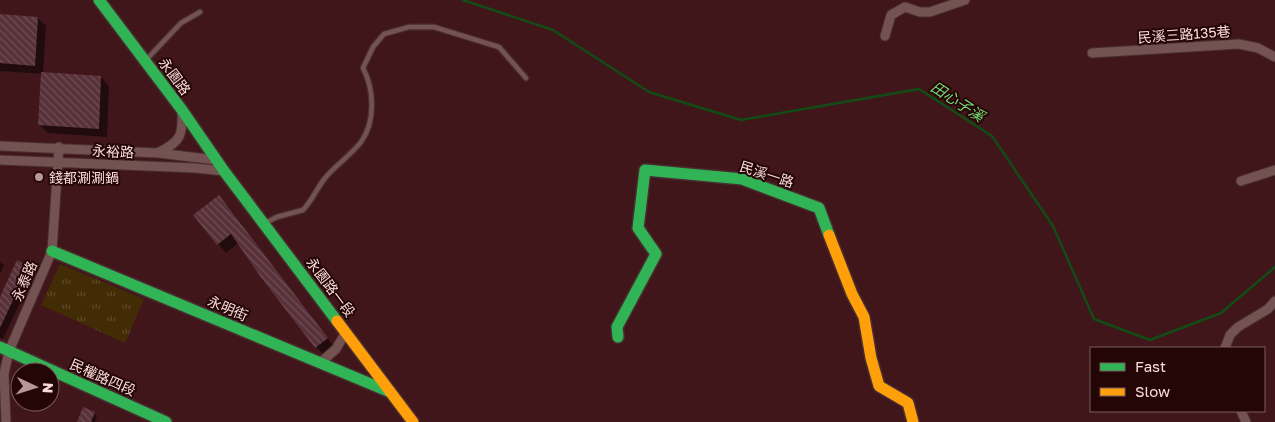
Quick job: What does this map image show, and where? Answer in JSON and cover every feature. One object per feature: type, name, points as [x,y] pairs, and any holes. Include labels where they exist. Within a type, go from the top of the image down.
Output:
[{"type":"street","name":"永園路","points":[[99,0],[182,110],[224,171]]},
{"type":"street","points":[[885,36],[891,15],[905,7],[920,12],[930,12],[965,0]]},
{"type":"street","name":"民溪三路135巷","points":[[1092,54],[1239,44],[1258,48],[1275,57]]},
{"type":"street","points":[[158,153],[173,146],[181,136],[183,128],[182,110]]},
{"type":"street","name":"永裕路","points":[[0,146],[59,147],[158,153],[216,160]]},
{"type":"street","name":"永泰路","points":[[6,422],[4,349],[52,251],[59,147]]},
{"type":"street","name":"永裕路","points":[[0,160],[195,168],[224,171]]},
{"type":"street","name":"民溪一路","points":[[618,336],[617,327],[656,254],[638,228],[645,170],[742,179],[820,208],[852,294],[864,317],[871,358],[879,386],[908,403],[913,422]]},
{"type":"street","points":[[1241,181],[1275,170]]},
{"type":"street","name":"永園路一段","points":[[224,171],[413,422]]},
{"type":"street","name":"永明街","points":[[52,251],[392,393]]},
{"type":"street","points":[[1225,347],[1230,335],[1238,327],[1268,309],[1275,300]]},
{"type":"street","points":[[320,363],[336,349],[346,332]]},
{"type":"street","name":"民權路四段","points":[[4,349],[166,422]]},
{"type":"lane","points":[[145,61],[154,54],[181,23],[200,12]]},
{"type":"lane","points":[[264,224],[277,217],[303,210],[325,178],[361,142],[372,114],[371,94],[367,76],[362,68],[373,47],[384,34],[409,27],[434,26],[498,47],[526,78]]},
{"type":"green space","points":[[60,264],[144,299],[125,343],[41,305]]},
{"type":"building","points":[[0,14],[38,17],[35,66],[0,63]]},
{"type":"building","points":[[41,72],[101,76],[99,129],[38,125]]},
{"type":"building","points":[[219,195],[328,338],[315,348],[260,276],[231,234],[217,245],[193,215]]},
{"type":"building","points":[[17,260],[29,266],[0,328],[0,297]]},
{"type":"building","points":[[83,407],[95,412],[91,422],[77,422]]},
{"type":"waterway","name":"田心子溪","points":[[463,0],[553,30],[649,92],[741,120],[919,89],[992,136],[1053,226],[1094,319],[1150,340],[1221,313],[1275,267]]},
{"type":"traffic: fast","points":[[99,0],[337,321]]},
{"type":"traffic: fast","points":[[618,337],[617,327],[656,254],[638,228],[645,170],[742,179],[819,208],[829,235]]},
{"type":"traffic: fast","points":[[52,251],[390,392]]},
{"type":"traffic: fast","points":[[0,347],[166,422]]},
{"type":"traffic: slow","points":[[829,235],[852,294],[864,317],[871,358],[879,386],[908,403],[913,422]]},
{"type":"traffic: slow","points":[[337,321],[413,422]]},
{"type":"place","name":"錢都涮涮鍋","points":[[39,177]]}]
